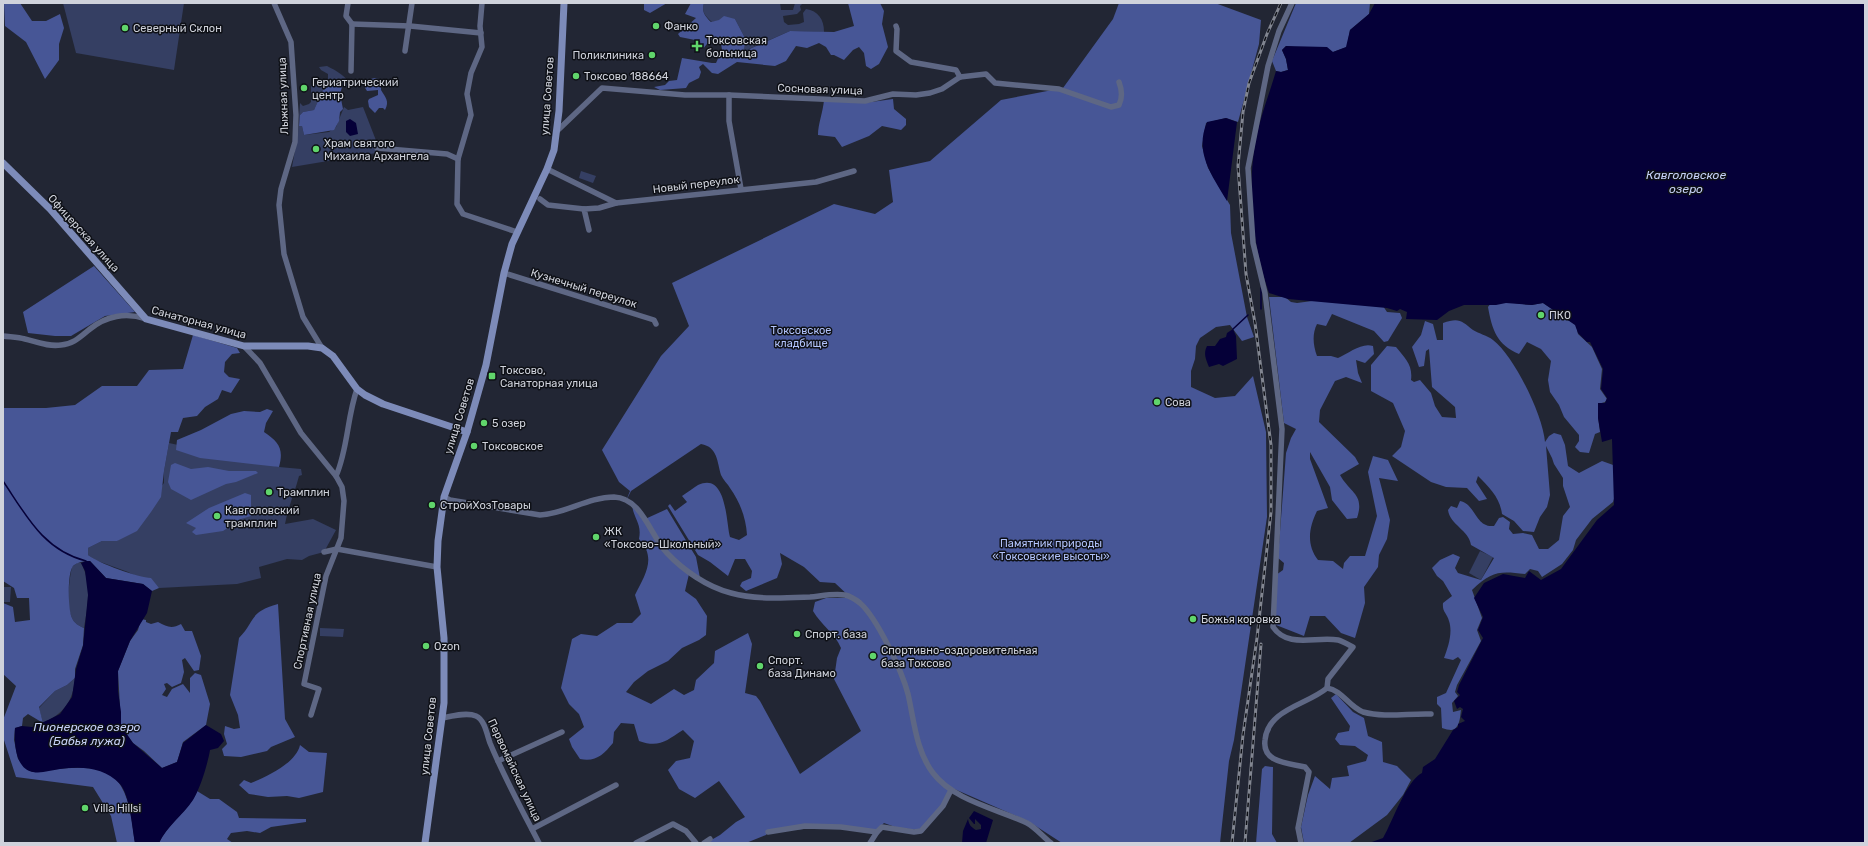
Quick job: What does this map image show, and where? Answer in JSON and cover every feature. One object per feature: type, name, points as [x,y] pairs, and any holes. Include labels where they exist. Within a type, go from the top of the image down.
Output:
[{"type":"main road","name":"улица Советов","points":[[424,843],[442,718],[444,648],[437,567],[438,541],[444,497],[467,432],[486,365],[504,273],[517,232],[547,169],[557,131],[564,3]]},
{"type":"main road","name":"Офицерская улица","points":[[3,163],[50,209],[146,319]]},
{"type":"main road","name":"Санаторная улица","points":[[146,319],[244,346],[308,346],[322,348]]},
{"type":"main road","points":[[322,348],[333,356],[357,389],[365,395],[384,404],[467,432]]},
{"type":"street","name":"Лыжная улица","points":[[274,3],[291,42],[296,115],[295,142],[281,189],[279,205],[284,254],[303,317],[322,348]]},
{"type":"street","points":[[348,3],[346,16],[352,24],[351,71]]},
{"type":"street","points":[[405,52],[410,26],[412,3]]},
{"type":"street","points":[[482,3],[482,47],[471,73],[467,94],[471,116],[458,159],[458,208],[463,214],[517,232]]},
{"type":"street","points":[[1292,3],[1279,31],[1268,66],[1248,168],[1253,242],[1264,293],[1282,429],[1273,627],[1278,635],[1288,639],[1339,640],[1353,647],[1328,680],[1327,688]]},
{"type":"street","points":[[352,24],[410,26],[481,33]]},
{"type":"street","points":[[896,26],[896,51],[911,62],[956,70],[960,77]]},
{"type":"street","name":"Сосновая улица","points":[[557,131],[602,88],[685,95],[729,95],[865,101],[893,94],[916,95],[930,93],[948,86],[960,77],[986,74],[995,83],[1059,89],[1111,107],[1119,105],[1122,100],[1122,91],[1119,82]]},
{"type":"street","points":[[729,95],[729,122],[740,189]]},
{"type":"street","points":[[376,148],[448,154],[458,159]]},
{"type":"street","points":[[547,169],[616,203]]},
{"type":"street","name":"Новый переулок","points":[[540,199],[548,205],[584,209],[598,208],[616,203],[816,182],[854,171]]},
{"type":"street","points":[[584,209],[589,230]]},
{"type":"street","name":"Кузнечный переулок","points":[[504,273],[654,320],[656,324]]},
{"type":"street","name":"Санаторная улица","points":[[3,336],[22,338],[49,345],[61,346],[73,342],[101,321],[112,317],[135,315],[146,319]]},
{"type":"street","name":"Спортивная улица","points":[[244,346],[260,363],[301,433],[336,476],[342,487],[344,500],[343,523],[337,549],[326,576],[304,684],[318,689],[312,715]]},
{"type":"street","points":[[336,476],[343,452],[350,407],[357,389]]},
{"type":"street","points":[[444,497],[450,500],[540,514],[549,514],[589,501],[613,497],[620,498],[629,501],[635,506],[657,540],[674,559],[697,577],[720,589],[746,596],[793,597],[844,594],[852,597],[861,603],[873,620],[902,674],[917,736],[926,760],[933,773],[951,790],[1028,824],[1051,843]]},
{"type":"street","points":[[324,552],[337,549],[437,567]]},
{"type":"street","points":[[1300,843],[1298,828],[1309,772],[1305,767],[1270,757],[1266,752],[1266,733],[1270,723],[1287,711],[1327,688],[1334,689],[1362,711],[1395,716],[1410,713],[1431,714]]},
{"type":"street","name":"Первомайская улица","points":[[442,718],[468,715],[476,716],[482,721],[498,761],[539,843]]},
{"type":"street","points":[[498,761],[562,732]]},
{"type":"street","points":[[532,829],[616,785]]},
{"type":"street","points":[[870,843],[882,827],[914,832],[921,831],[943,806],[951,790]]},
{"type":"street","points":[[636,843],[673,824],[686,831],[696,843]]},
{"type":"street","points":[[768,832],[805,826],[877,832]]},
{"type":"street","points":[[704,843],[710,839]]},
{"type":"shaded area","name":"Северный Склон","points":[[63,3],[184,3],[174,70],[76,53]]},
{"type":"shaded area","points":[[704,3],[780,3],[781,10],[793,10],[795,3],[803,3],[800,6],[801,10],[797,14],[783,16],[784,22],[788,25],[804,22],[803,13],[806,9],[810,10],[820,16],[824,27],[824,32],[790,31],[742,52],[746,40],[735,19],[712,22],[704,13]]},
{"type":"shaded area","points":[[327,66],[344,77],[352,87],[343,87],[340,83],[335,83],[326,87],[314,110],[303,112],[300,115],[299,126],[302,126],[304,135],[329,132],[336,127],[344,107],[348,110],[363,107],[377,143],[376,153],[292,167],[298,134],[300,103],[303,106],[309,104],[311,102],[311,86],[328,80],[328,74],[319,67]]},
{"type":"shaded area","points":[[581,171],[596,176],[593,183],[579,178]]},
{"type":"shaded area","name":"Кавголовский трамплин","points":[[169,443],[279,467],[301,469],[302,475],[299,476],[285,524],[313,519],[336,530],[324,552],[309,556],[302,560],[287,559],[259,567],[261,578],[237,584],[159,588],[128,572],[95,560],[88,555],[88,548],[102,541],[117,541],[164,483],[164,471]]},
{"type":"shaded area","points":[[1480,551],[1493,557],[1481,580],[1469,573]]},
{"type":"shaded area","points":[[77,563],[81,563],[87,578],[88,587],[88,603],[84,628],[74,621],[69,607],[71,572],[72,567]]},
{"type":"shaded area","points":[[3,587],[11,587],[10,602],[3,602]]},
{"type":"shaded area","points":[[320,628],[344,629],[343,637],[320,636]]},
{"type":"shaded area","points":[[75,678],[72,694],[66,706],[57,715],[43,723],[39,708],[55,691],[67,685]]},
{"type":"green space","points":[[4,3],[20,3],[32,21],[46,21],[60,14],[64,28],[59,44],[59,60],[45,79],[26,42],[5,26]]},
{"type":"green space","points":[[644,3],[667,3],[650,13],[644,10]]},
{"type":"green space","points":[[691,3],[704,3],[704,13],[711,22],[719,20],[724,16],[735,19],[746,40],[743,52],[790,31],[834,32],[854,26],[848,3],[880,3],[884,11],[882,24],[888,47],[879,64],[871,69],[866,66],[864,53],[859,47],[853,50],[844,60],[831,55],[826,47],[819,43],[807,48],[796,46],[786,61],[775,66],[737,62],[718,74],[712,73],[703,64],[699,67],[701,72],[699,78],[689,83],[686,88],[660,90],[654,87],[665,85],[669,81],[677,80],[682,58],[716,63],[722,50],[721,43],[710,40],[703,49],[700,41],[680,37],[678,34],[696,18],[685,14]]},
{"type":"green space","name":"Памятник природы «Токсовские высоты»","points":[[1119,3],[1215,3],[1261,20],[1259,44],[1238,122],[1226,118],[1206,123],[1202,146],[1208,168],[1230,205],[1231,233],[1247,317],[1254,337],[1242,341],[1230,325],[1216,327],[1200,338],[1196,346],[1195,359],[1191,371],[1191,387],[1215,398],[1235,396],[1253,376],[1266,432],[1267,517],[1234,740],[1229,761],[1220,843],[1062,843],[1028,821],[952,788],[942,805],[921,830],[898,828],[884,823],[876,830],[840,826],[767,832],[766,835],[746,843],[706,843],[745,817],[719,781],[695,798],[679,789],[668,770],[676,761],[690,758],[694,741],[683,730],[667,740],[652,744],[639,741],[634,724],[621,723],[614,732],[613,743],[606,751],[599,757],[586,760],[580,759],[572,747],[569,739],[584,727],[579,714],[569,704],[561,688],[572,639],[581,634],[597,636],[617,623],[632,623],[641,614],[635,595],[648,567],[648,560],[644,546],[639,539],[639,525],[632,505],[643,520],[667,509],[696,557],[700,578],[689,574],[685,591],[696,599],[707,616],[706,635],[682,648],[668,661],[648,671],[634,682],[626,692],[651,704],[674,689],[684,695],[694,690],[696,680],[714,663],[715,651],[748,633],[752,644],[745,693],[756,696],[760,701],[800,774],[861,731],[834,679],[837,658],[841,648],[835,638],[813,611],[815,602],[826,598],[851,598],[835,583],[820,582],[804,567],[780,553],[782,564],[777,578],[746,591],[740,586],[742,582],[751,578],[752,571],[745,559],[735,559],[728,576],[698,555],[668,506],[670,504],[675,511],[687,502],[682,496],[698,485],[708,483],[715,485],[720,492],[726,511],[730,537],[739,540],[747,535],[744,516],[740,505],[734,493],[722,477],[716,456],[711,448],[701,444],[631,491],[626,501],[630,491],[619,482],[602,450],[661,356],[689,326],[672,283],[834,204],[875,214],[893,202],[889,170],[930,161],[1001,100],[1063,88],[1113,19]]},
{"type":"green space","points":[[1296,3],[1370,3],[1369,14],[1350,30],[1347,47],[1333,52],[1286,46],[1282,50],[1286,59],[1288,70],[1281,72],[1276,71],[1272,61]]},
{"type":"green space","points":[[375,78],[381,80],[381,90],[387,104],[385,110],[383,108],[379,108],[375,113],[369,107],[368,101],[369,99],[378,95],[378,90],[367,91],[364,86],[366,80]]},
{"type":"green space","points":[[336,82],[340,82],[342,87],[340,94],[343,109],[340,112],[339,121],[334,130],[304,135],[302,126],[299,126],[300,115],[303,112],[314,110],[323,90]]},
{"type":"green space","points":[[893,99],[894,109],[906,119],[906,125],[901,130],[882,126],[869,136],[842,147],[835,137],[818,135],[824,100],[864,103]]},
{"type":"green space","points":[[94,266],[135,312],[105,316],[71,336],[28,333],[23,312]]},
{"type":"green space","points":[[1269,297],[1285,297],[1291,302],[1297,303],[1312,301],[1379,300],[1387,312],[1400,313],[1402,318],[1388,341],[1384,342],[1374,331],[1332,314],[1326,326],[1317,324],[1315,328],[1314,344],[1317,356],[1331,356],[1338,358],[1364,345],[1373,346],[1374,354],[1365,363],[1356,360],[1358,373],[1362,383],[1346,377],[1335,381],[1320,410],[1319,422],[1355,457],[1359,464],[1340,475],[1358,499],[1359,510],[1357,518],[1347,519],[1332,500],[1330,487],[1310,452],[1310,459],[1328,508],[1317,511],[1312,523],[1310,542],[1314,554],[1318,560],[1333,561],[1343,569],[1344,563],[1350,556],[1365,556],[1377,516],[1368,472],[1373,456],[1388,460],[1398,481],[1379,478],[1390,520],[1387,539],[1379,555],[1378,567],[1364,587],[1365,603],[1355,638],[1341,633],[1325,616],[1310,616],[1304,636],[1276,625],[1274,586],[1276,575],[1283,570],[1284,563],[1278,558],[1286,453],[1296,429],[1284,423]]},
{"type":"green space","points":[[1507,302],[1531,305],[1543,303],[1576,325],[1578,334],[1592,347],[1602,369],[1600,389],[1607,399],[1605,402],[1598,404],[1601,413],[1598,417],[1600,432],[1595,434],[1589,453],[1580,452],[1575,447],[1579,441],[1579,435],[1564,417],[1559,405],[1550,392],[1548,380],[1551,361],[1541,349],[1527,342],[1519,354],[1505,346],[1497,336],[1491,323],[1488,307],[1491,303]]},
{"type":"green space","points":[[1457,320],[1463,322],[1475,331],[1491,338],[1501,348],[1510,359],[1526,387],[1539,417],[1545,442],[1549,436],[1554,433],[1561,435],[1565,445],[1568,466],[1579,473],[1602,461],[1616,466],[1617,489],[1613,502],[1592,519],[1576,540],[1573,550],[1562,564],[1542,577],[1538,571],[1530,569],[1525,574],[1496,574],[1485,579],[1472,590],[1482,618],[1477,630],[1481,641],[1457,685],[1455,692],[1458,696],[1452,703],[1453,712],[1461,710],[1458,725],[1451,730],[1442,728],[1441,708],[1437,704],[1437,697],[1446,693],[1461,660],[1458,657],[1453,660],[1444,658],[1450,635],[1450,626],[1443,608],[1443,603],[1452,596],[1443,581],[1437,576],[1432,568],[1440,560],[1453,554],[1460,557],[1455,568],[1458,573],[1481,580],[1494,558],[1471,545],[1467,535],[1452,520],[1448,510],[1451,506],[1457,508],[1460,501],[1465,503],[1479,520],[1488,526],[1494,526],[1499,518],[1503,517],[1510,522],[1509,529],[1513,534],[1523,533],[1532,535],[1539,549],[1548,549],[1559,540],[1563,516],[1570,507],[1563,486],[1563,478],[1554,464],[1546,446],[1550,495],[1547,507],[1540,517],[1534,532],[1523,531],[1514,521],[1502,514],[1497,498],[1478,476],[1476,482],[1487,499],[1479,501],[1467,488],[1446,487],[1431,482],[1392,456],[1401,447],[1405,431],[1393,403],[1371,391],[1371,365],[1387,346],[1396,347],[1408,362],[1411,370],[1411,380],[1414,382],[1420,380],[1431,393],[1435,406],[1442,417],[1456,418],[1455,407],[1432,387],[1429,349],[1426,351],[1424,366],[1419,367],[1412,347],[1421,335],[1425,321],[1433,324],[1437,340],[1443,340],[1443,323]]},
{"type":"green space","points":[[193,335],[237,348],[240,353],[232,354],[225,362],[224,372],[229,377],[240,379],[231,393],[222,390],[218,399],[205,407],[197,416],[183,418],[178,432],[171,432],[161,497],[137,531],[117,541],[102,541],[88,548],[88,555],[93,558],[128,573],[151,578],[159,588],[152,591],[143,584],[106,578],[90,561],[73,566],[69,583],[71,614],[75,623],[84,628],[83,645],[75,669],[75,678],[67,685],[55,691],[39,707],[43,723],[28,714],[23,718],[22,726],[15,728],[14,740],[18,759],[32,772],[80,768],[93,769],[114,777],[121,786],[127,799],[131,814],[135,843],[117,843],[111,816],[93,787],[16,777],[3,737],[3,720],[16,686],[3,674],[3,603],[13,607],[15,622],[30,620],[29,598],[17,598],[14,588],[3,581],[3,408],[46,408],[75,405],[102,386],[137,386],[149,370],[183,369]]},
{"type":"green space","points":[[267,409],[273,411],[266,423],[264,432],[279,446],[281,455],[279,467],[200,458],[176,450],[177,440],[201,430],[231,414],[244,411],[260,412]]},
{"type":"green space","points":[[175,463],[191,469],[208,467],[229,471],[256,471],[258,473],[236,482],[226,484],[191,500],[171,489],[168,482],[171,465]]},
{"type":"green space","points":[[245,493],[251,495],[251,516],[241,519],[223,531],[196,535],[192,532],[196,528],[186,523],[209,508]]},
{"type":"green space","points":[[278,604],[285,719],[295,737],[271,747],[267,751],[241,757],[224,756],[222,749],[227,744],[224,734],[225,726],[234,729],[240,728],[238,715],[230,695],[239,638],[257,614],[262,610]]},
{"type":"green space","points":[[141,619],[146,620],[146,622],[151,624],[158,622],[170,627],[181,624],[185,631],[192,631],[201,656],[199,670],[194,671],[185,658],[182,660],[184,672],[181,683],[172,687],[167,683],[164,684],[166,689],[162,695],[167,697],[172,689],[183,684],[190,693],[190,678],[195,673],[201,675],[210,704],[206,725],[183,742],[177,762],[162,768],[133,743],[121,726],[118,671],[130,641],[138,630]]},
{"type":"green space","points":[[1336,694],[1353,712],[1364,718],[1368,736],[1382,742],[1383,762],[1397,766],[1411,780],[1403,795],[1387,815],[1349,843],[1304,843],[1301,827],[1308,795],[1315,776],[1330,789],[1332,778],[1349,776],[1347,766],[1366,761],[1368,755],[1355,746],[1340,745],[1335,739],[1338,733],[1349,731],[1350,726],[1331,698]]},
{"type":"green space","points":[[300,745],[309,752],[327,753],[323,792],[299,798],[287,796],[268,797],[249,794],[239,785],[244,780],[251,783],[280,768],[293,758]]},
{"type":"green space","points":[[1265,766],[1273,767],[1272,834],[1277,843],[1256,843],[1262,769]]},
{"type":"green space","points":[[197,791],[210,799],[219,799],[237,812],[239,818],[306,819],[306,822],[271,827],[260,833],[247,831],[231,833],[227,839],[233,843],[159,843],[168,829],[189,805]]},
{"type":"water","name":"Кавголовское озеро","points":[[1375,3],[1865,3],[1865,843],[1369,843],[1383,838],[1400,802],[1411,784],[1416,777],[1422,773],[1423,767],[1435,759],[1453,730],[1458,727],[1458,724],[1465,721],[1461,717],[1463,709],[1460,707],[1457,709],[1454,701],[1460,695],[1457,692],[1459,685],[1483,638],[1478,630],[1483,617],[1474,598],[1484,583],[1503,574],[1525,578],[1529,571],[1541,580],[1561,569],[1597,520],[1614,505],[1612,439],[1602,442],[1598,418],[1598,403],[1605,403],[1607,398],[1601,389],[1603,369],[1590,342],[1587,342],[1578,333],[1575,325],[1543,303],[1532,305],[1506,303],[1496,305],[1464,305],[1449,311],[1437,320],[1406,319],[1407,312],[1400,309],[1397,311],[1387,308],[1288,299],[1269,293],[1263,275],[1255,239],[1252,181],[1255,144],[1276,71],[1281,72],[1288,70],[1286,59],[1282,50],[1286,46],[1327,47],[1333,52],[1346,47],[1350,30],[1369,14]]},
{"type":"water","points":[[1226,118],[1237,122],[1227,201],[1206,163],[1203,144],[1207,122]]},
{"type":"water","points":[[350,119],[356,123],[358,134],[350,136],[346,132],[346,121]]},
{"type":"water","points":[[1233,329],[1236,336],[1237,359],[1223,366],[1219,364],[1209,367],[1205,354],[1207,346],[1215,346],[1220,339],[1226,337],[1227,333]]},
{"type":"water","name":"Пионерское озеро (Бабья лужа)","points":[[90,561],[106,578],[143,584],[152,591],[147,613],[130,641],[118,671],[121,726],[133,743],[162,768],[177,762],[183,743],[206,725],[221,734],[224,741],[218,748],[210,750],[196,795],[166,831],[159,843],[135,843],[126,796],[120,784],[114,778],[100,771],[84,768],[33,772],[22,766],[17,754],[15,728],[22,726],[32,727],[60,714],[72,697],[76,669],[83,646],[88,595],[85,571],[81,563]]},
{"type":"water","points":[[974,811],[993,820],[986,843],[962,843],[963,831],[968,819],[973,828],[976,830],[981,829],[981,825],[975,819],[974,824],[969,818]]},
{"type":"waterway","points":[[1261,288],[1261,309]]},
{"type":"waterway","points":[[1233,329],[1248,315]]},
{"type":"waterway","points":[[3,481],[28,518],[47,540],[58,549],[71,556],[86,561]]},
{"type":"railway","points":[[1232,843],[1243,735],[1257,638],[1271,512],[1271,445],[1255,323],[1246,274],[1238,166],[1243,112],[1249,83],[1267,34],[1281,3]]},
{"type":"railway","points":[[1245,843],[1261,644]]},
{"type":"place","name":"Фанко","points":[[656,26]]},
{"type":"place","name":"Северный Склон","points":[[125,28]]},
{"type":"place","name":"Токсовская больница","points":[[697,46]]},
{"type":"place","name":"Поликлиника","points":[[652,55]]},
{"type":"place","name":"Токсово 188664","points":[[576,76]]},
{"type":"place","name":"Гериатрический центр","points":[[304,88]]},
{"type":"place","name":"Храм святого Михаила Архангела","points":[[316,149]]},
{"type":"place","name":"ПК0","points":[[1541,315]]},
{"type":"place","name":"Токсово, Санаторная улица","points":[[492,376]]},
{"type":"place","name":"Сова","points":[[1157,402]]},
{"type":"place","name":"5 озер","points":[[484,423]]},
{"type":"place","name":"Токсовское","points":[[474,446]]},
{"type":"place","name":"Трамплин","points":[[269,492]]},
{"type":"place","name":"СтройХозТовары","points":[[432,505]]},
{"type":"place","name":"Кавголовский трамплин","points":[[217,516]]},
{"type":"place","name":"ЖК «Токсово-Школьный»","points":[[596,537]]},
{"type":"place","name":"Божья коровка","points":[[1193,619]]},
{"type":"place","name":"Спорт. база","points":[[797,634]]},
{"type":"place","name":"Ozon","points":[[426,646]]},
{"type":"place","name":"Спортивно-оздоровительная база Токсово","points":[[873,656]]},
{"type":"place","name":"Спорт. база Динамо","points":[[760,666]]},
{"type":"place","name":"Villa Hillsi","points":[[85,808]]},
{"type":"park label","name":"Токсовское кладбище","points":[[801,336]]}]
